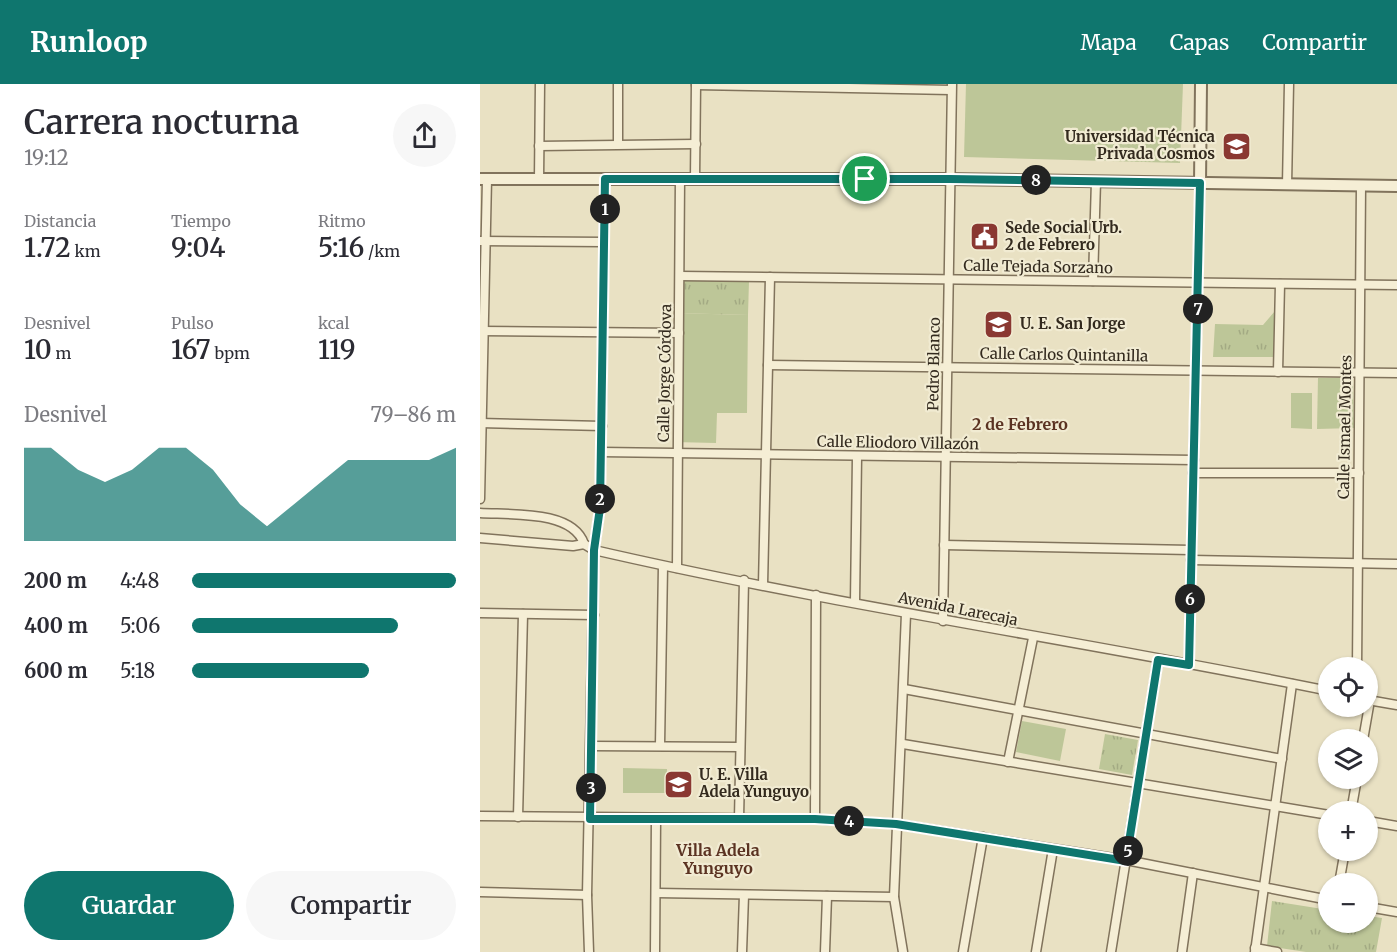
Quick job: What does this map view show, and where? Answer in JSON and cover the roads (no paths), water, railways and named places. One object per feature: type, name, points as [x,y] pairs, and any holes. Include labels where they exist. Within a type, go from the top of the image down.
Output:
[{"type":"street","points":[[539,179],[540,84]]},
{"type":"street","points":[[618,84],[618,144]]},
{"type":"street","points":[[1189,665],[1199,283],[1201,84]]},
{"type":"street","points":[[1287,185],[1289,84]]},
{"type":"street","points":[[695,179],[696,85],[952,87]]},
{"type":"street","name":"Pedro Blanco","points":[[943,621],[952,87]]},
{"type":"street","points":[[539,146],[696,144]]},
{"type":"street","points":[[480,499],[483,179],[950,179],[1397,186]]},
{"type":"street","points":[[589,952],[587,895],[592,746],[594,550],[600,508],[602,452],[605,179]]},
{"type":"street","name":"Calle Jorge Córdova","points":[[677,568],[681,179]]},
{"type":"street","points":[[1093,281],[1096,181]]},
{"type":"street","name":"Calle Ismael Montes","points":[[1357,657],[1361,186]]},
{"type":"street","points":[[483,241],[604,243]]},
{"type":"street","name":"Calle Tejada Sorzano","points":[[680,276],[1397,285]]},
{"type":"street","points":[[763,585],[770,277]]},
{"type":"street","points":[[1278,372],[1280,284]]},
{"type":"street","points":[[482,332],[679,333]]},
{"type":"street","name":"Calle Carlos Quintanilla","points":[[768,364],[1397,373]]},
{"type":"street","points":[[481,423],[602,426]]},
{"type":"street","name":"Calle Eliodoro Villazón","points":[[602,452],[1194,460]]},
{"type":"street","points":[[855,602],[857,457]]},
{"type":"street","points":[[1193,473],[1359,474]]},
{"type":"street","name":"Avenida Larecaja","points":[[480,513],[560,520],[581,534],[584,544],[594,550],[663,566],[1033,638],[1318,690]]},
{"type":"street","points":[[480,538],[573,546],[584,544]]},
{"type":"street","points":[[944,545],[1191,550]]},
{"type":"street","points":[[1191,560],[1397,564]]},
{"type":"street","points":[[660,745],[663,566]]},
{"type":"street","points":[[739,819],[744,580]]},
{"type":"street","points":[[815,819],[816,595]]},
{"type":"street","points":[[480,613],[594,615]]},
{"type":"street","points":[[518,817],[523,614]]},
{"type":"street","points":[[903,952],[894,897],[896,824],[903,744],[906,614]]},
{"type":"street","points":[[1008,762],[1033,638]]},
{"type":"street","points":[[1112,952],[1158,660]]},
{"type":"street","points":[[1277,952],[1255,950],[1292,684]]},
{"type":"street","points":[[904,689],[1282,759]]},
{"type":"street","points":[[1378,702],[1397,705]]},
{"type":"street","points":[[903,744],[1318,813]]},
{"type":"street","points":[[592,746],[740,747]]},
{"type":"street","points":[[480,816],[590,819],[815,819],[896,824],[1126,861],[1318,898]]},
{"type":"street","points":[[655,952],[656,819]]},
{"type":"street","points":[[1378,823],[1397,826]]},
{"type":"street","points":[[963,952],[983,837]]},
{"type":"street","points":[[1036,952],[1053,849]]},
{"type":"street","points":[[1182,952],[1194,873]]},
{"type":"street","points":[[480,892],[587,895]]},
{"type":"street","points":[[657,893],[894,897]]},
{"type":"street","points":[[742,952],[744,894]]},
{"type":"street","points":[[825,952],[827,896]]},
{"type":"street","points":[[1378,909],[1397,912]]},
{"type":"place","name":"Universidad Técnica Privada Cosmos","points":[[1236,146]]},
{"type":"place","name":"Sede Social Urb. 2 de Febrero","points":[[984,237]]},
{"type":"place","name":"U. E. San Jorge","points":[[999,324]]},
{"type":"place","name":"U. E. Villa Adela Yunguyo","points":[[678,784]]},
{"type":"district","name":"2 de Febrero","points":[[1020,424]]},
{"type":"district","name":"Villa Adela Yunguyo","points":[[718,859]]}]
